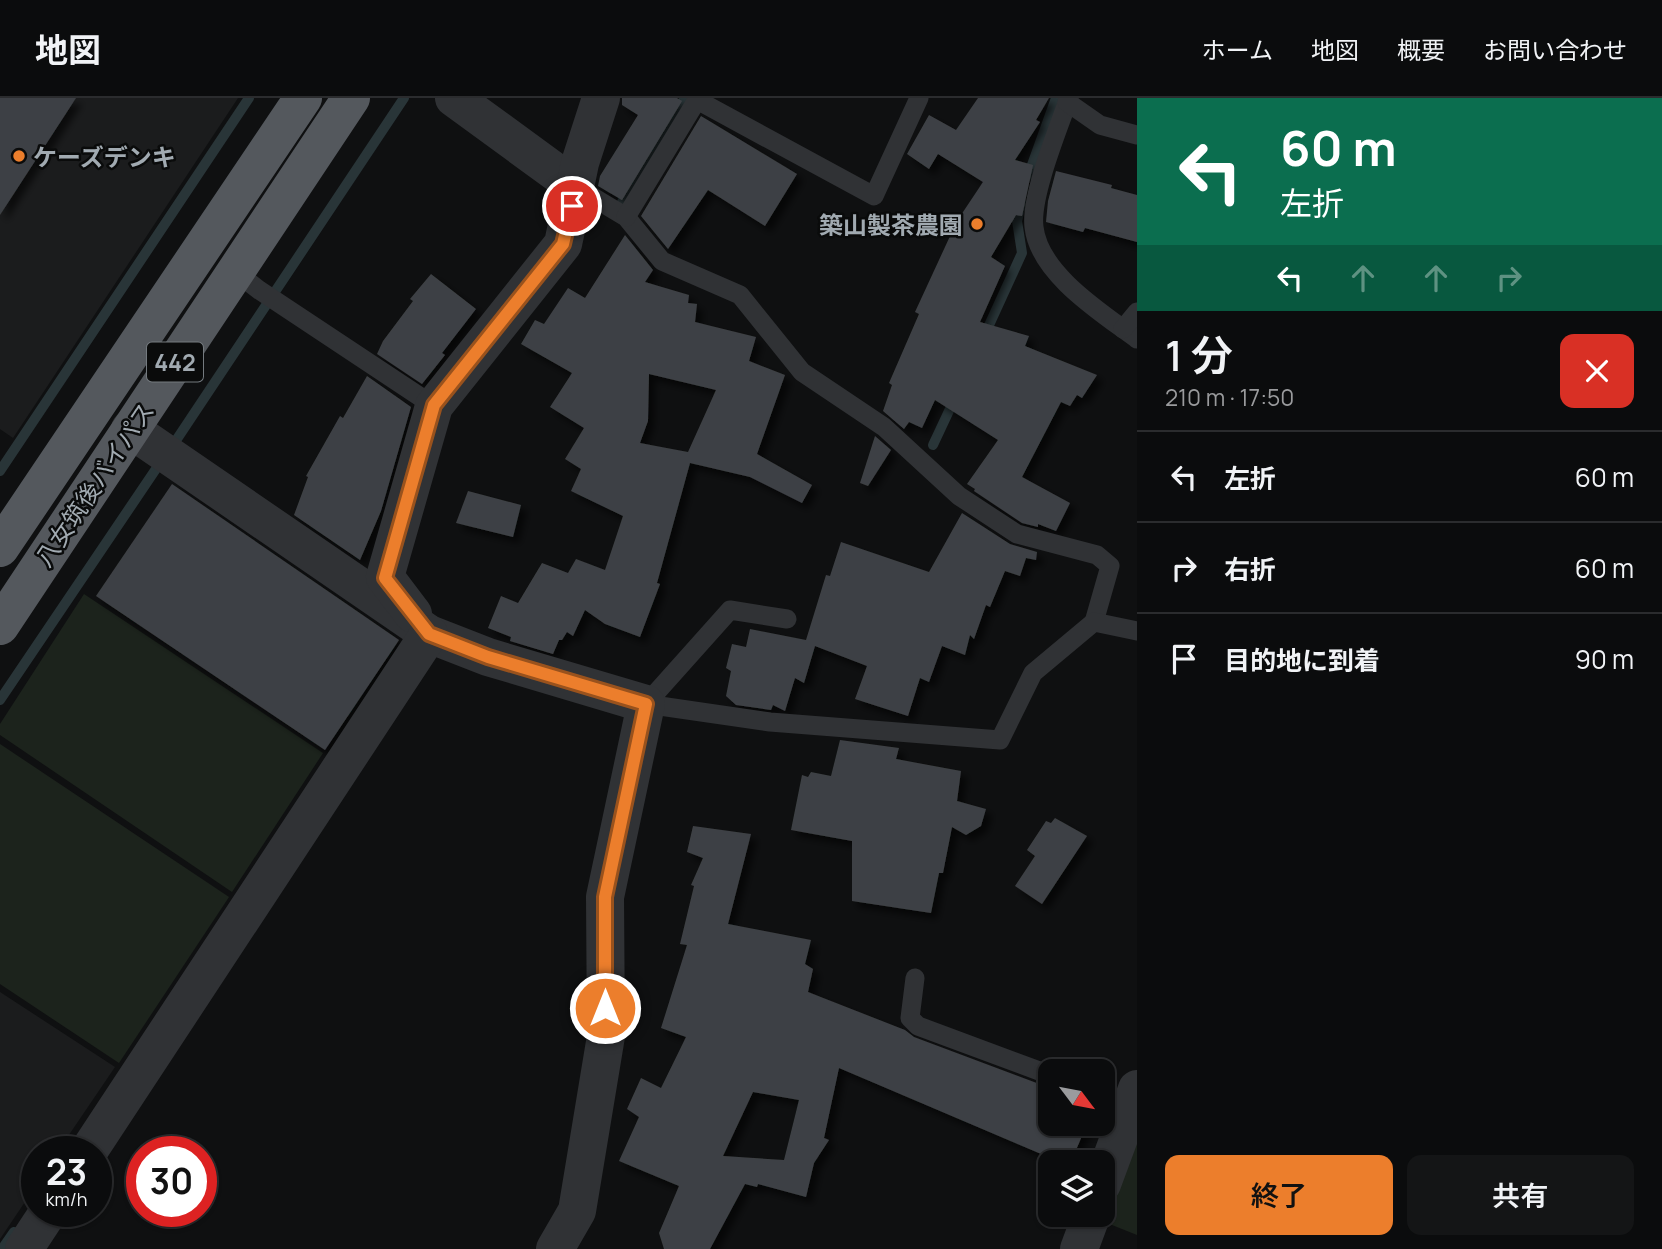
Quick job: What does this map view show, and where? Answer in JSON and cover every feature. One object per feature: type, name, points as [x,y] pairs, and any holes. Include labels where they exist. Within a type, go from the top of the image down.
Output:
[{"type":"highway","name":"八女筑後バイパス","points":[[0,548],[303,98]]},
{"type":"highway","name":"八女筑後バイパス","points":[[0,626],[351,98]]},
{"type":"street","points":[[454,98],[576,187]]},
{"type":"street","points":[[429,634],[385,578],[434,405],[563,244],[580,163],[601,98]]},
{"type":"street","points":[[130,429],[429,634],[488,657],[646,704],[605,897],[606,1035],[578,1211],[555,1249]]},
{"type":"street","points":[[99,1136],[429,634]]},
{"type":"street","points":[[1111,1150],[1124,1096]]},
{"type":"street","points":[[24,1249],[38,1227]]},
{"type":"street","points":[[1079,1249],[1087,1227]]},
{"type":"lane","points":[[626,217],[696,100],[873,196],[919,98]]},
{"type":"lane","points":[[1137,135],[1100,125],[1068,100],[1035,199],[1034,228],[1047,263],[1080,296],[1130,334],[1137,312]]},
{"type":"lane","points":[[576,187],[626,217],[662,261],[740,295],[802,372],[884,426],[959,496],[1017,534],[1097,555],[1110,566],[1094,622],[1032,673],[1000,740],[770,722],[646,704]]},
{"type":"lane","points":[[203,247],[259,290],[434,405]]},
{"type":"lane","points":[[646,704],[730,610],[788,619]]},
{"type":"lane","points":[[1094,622],[1137,631]]},
{"type":"lane","points":[[915,978],[910,1018],[918,1026],[1038,1071]]},
{"type":"shaded area","points":[[0,98],[238,98],[13,438],[0,429]]},
{"type":"shaded area","points":[[84,594],[323,753],[232,892],[0,735],[0,724]]},
{"type":"shaded area","points":[[0,744],[229,897],[119,1063],[0,984]]},
{"type":"shaded area","points":[[0,992],[115,1067],[68,1136],[21,1136],[21,1208],[0,1239]]},
{"type":"shaded area","points":[[1137,1134],[1137,1235],[1115,1226],[1115,1189]]},
{"type":"building","name":"ケーズデンキ","points":[[0,98],[76,98],[0,215]]},
{"type":"building","points":[[622,98],[677,98],[682,101],[622,200],[598,186],[600,176],[638,115],[622,105]]},
{"type":"building","points":[[978,98],[1049,98],[1036,120],[1040,122],[1015,160],[1033,165],[1022,216],[1016,215],[991,257],[1005,266],[980,322],[1029,336],[1025,346],[1097,375],[1082,398],[1077,395],[1070,406],[1061,402],[1022,477],[1070,503],[1056,531],[1038,524],[1038,527],[1022,523],[967,484],[998,440],[935,400],[922,428],[909,422],[904,429],[883,411],[892,385],[889,383],[919,314],[915,312],[957,221],[983,182],[938,154],[929,169],[907,154],[929,115],[956,130]]},
{"type":"building","points":[[701,116],[797,174],[765,226],[708,190],[668,249],[641,216]]},
{"type":"building","points":[[1056,171],[1112,185],[1111,188],[1137,195],[1137,242],[1085,228],[1083,232],[1046,222]]},
{"type":"building","points":[[625,235],[653,270],[645,282],[689,295],[688,303],[697,304],[695,322],[756,337],[749,361],[785,375],[757,454],[812,485],[802,503],[750,477],[690,463],[657,583],[660,584],[640,637],[605,624],[585,610],[573,636],[567,632],[562,640],[559,640],[553,654],[510,641],[511,637],[488,628],[501,596],[518,603],[542,563],[568,573],[576,559],[605,570],[623,516],[571,491],[581,469],[565,459],[584,428],[550,407],[572,373],[521,344],[535,320],[544,324],[568,288],[585,298]],"holes":[[[649,374],[716,390],[688,452],[640,443],[648,421]]]},
{"type":"building","points":[[431,274],[476,309],[422,384],[377,354],[383,341],[413,301],[410,299]]},
{"type":"building","points":[[367,376],[411,407],[381,511],[360,560],[294,515],[308,477],[306,476],[340,416],[343,418]]},
{"type":"building","points":[[875,436],[891,450],[868,486],[860,483]]},
{"type":"building","points":[[172,484],[399,640],[325,750],[96,596]]},
{"type":"building","points":[[468,491],[521,505],[513,537],[456,523]]},
{"type":"building","points":[[962,513],[1010,544],[1037,552],[1036,560],[1026,558],[1020,576],[1005,571],[990,607],[986,605],[974,639],[970,635],[965,655],[942,646],[929,682],[920,678],[908,716],[855,699],[867,666],[815,646],[804,683],[795,678],[785,711],[773,705],[771,710],[736,705],[726,696],[731,671],[726,668],[732,644],[746,647],[750,629],[806,640],[826,575],[830,576],[841,542],[929,572]]},
{"type":"building","points":[[840,740],[899,748],[896,759],[961,771],[957,801],[986,809],[981,826],[966,835],[952,827],[943,873],[939,873],[931,913],[852,901],[852,841],[791,830],[802,775],[808,777],[811,772],[831,776]]},
{"type":"building","points":[[1055,818],[1087,836],[1042,904],[1015,886],[1035,856],[1027,850],[1046,821],[1051,823]]},
{"type":"building","points":[[693,826],[751,834],[728,924],[811,940],[805,964],[813,969],[808,992],[905,1030],[914,1037],[1038,1084],[1038,1136],[1082,1136],[1076,1150],[1038,1150],[1038,1153],[839,1068],[824,1138],[829,1140],[814,1163],[806,1197],[758,1184],[757,1187],[745,1184],[710,1249],[664,1249],[659,1233],[679,1186],[619,1161],[639,1117],[627,1109],[641,1078],[661,1088],[686,1037],[661,1028],[687,945],[680,944],[694,886],[691,885],[703,858],[687,852]],"holes":[[[753,1092],[799,1100],[784,1160],[723,1156]]]},
{"type":"waterway","points":[[0,471],[249,98]]},
{"type":"waterway","points":[[171,448],[404,98]]},
{"type":"waterway","points":[[622,202],[685,98]]},
{"type":"waterway","points":[[1028,176],[1056,98]]},
{"type":"waterway","points":[[985,334],[1022,253],[1017,221],[1021,204]]},
{"type":"waterway","points":[[933,445],[955,398]]},
{"type":"waterway","points":[[0,700],[162,460]]},
{"type":"waterway","points":[[2,1249],[14,1232]]},
{"type":"place","name":"ケーズデンキ","points":[[19,156]]},
{"type":"place","name":"築山製茶農園","points":[[977,224]]},
{"type":"route","points":[[572,206],[563,244],[434,405],[385,578],[429,634],[488,657],[646,704],[605,897],[605,1008]]}]
